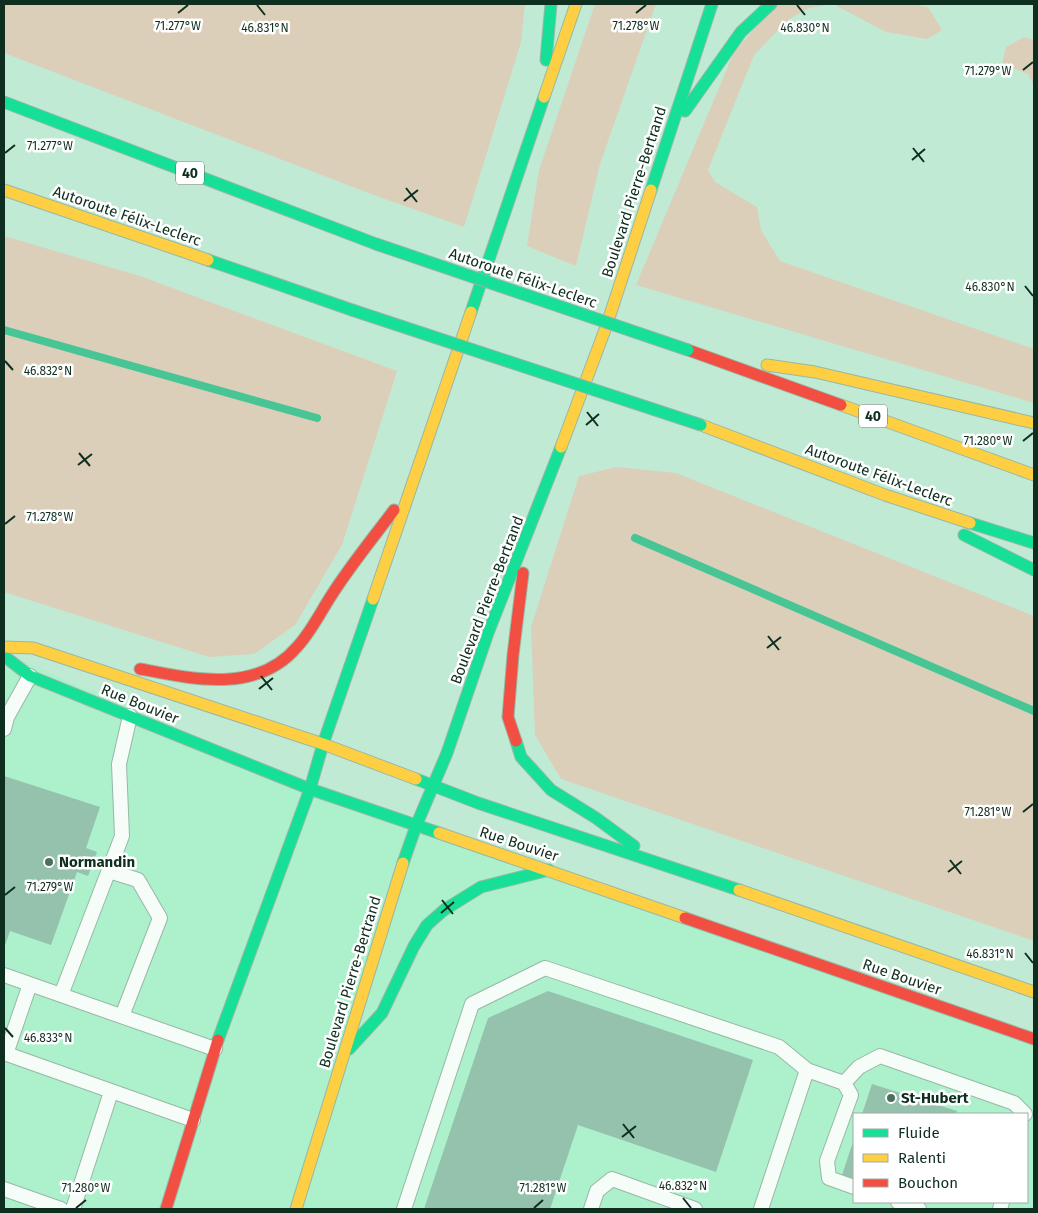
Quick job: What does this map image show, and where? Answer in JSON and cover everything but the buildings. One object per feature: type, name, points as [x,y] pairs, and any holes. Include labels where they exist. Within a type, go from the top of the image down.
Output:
[{"type":"main road","points":[[542,104],[551,4]]},
{"type":"main road","points":[[166,1209],[215,1048],[310,789],[323,744],[576,4]]},
{"type":"main road","name":"Boulevard Pierre-Bertrand","points":[[296,1209],[392,895],[416,826],[434,786],[488,633],[528,534],[606,328],[712,4]]},
{"type":"main road","points":[[670,133],[742,32],[771,4]]},
{"type":"main road","name":"Autoroute Félix-Leclerc","points":[[4,102],[376,244],[712,358],[1034,475]]},
{"type":"main road","name":"Autoroute Félix-Leclerc","points":[[4,190],[352,310],[700,425],[885,495],[1034,543]]},
{"type":"main road","points":[[4,199],[80,216]]},
{"type":"main road","points":[[712,358],[815,372],[1034,423]]},
{"type":"main road","points":[[72,660],[100,660],[207,681],[248,678],[271,669],[292,655],[312,629],[331,596],[411,487]]},
{"type":"main road","points":[[885,495],[1034,570]]},
{"type":"main road","points":[[528,534],[513,655],[508,717],[521,757],[551,790],[596,818],[651,860]]},
{"type":"main road","name":"Rue Bouvier","points":[[4,647],[33,648],[323,744],[434,786],[1034,992]]},
{"type":"main road","name":"Rue Bouvier","points":[[4,656],[30,676],[310,789],[1034,1039]]},
{"type":"main road","points":[[344,1054],[382,1013],[414,946],[427,925],[444,910],[481,887],[549,870]]},
{"type":"lane","points":[[4,728],[7,717],[30,676]]},
{"type":"lane","points":[[62,995],[122,836],[119,764],[130,716]]},
{"type":"lane","points":[[109,871],[138,880],[160,918],[122,1016]]},
{"type":"lane","points":[[404,1209],[472,1004],[544,968],[779,1047],[807,1070],[844,1083],[851,1095],[827,1161],[829,1178],[853,1187]]},
{"type":"lane","points":[[4,975],[215,1048]]},
{"type":"lane","points":[[30,984],[5,1054],[193,1120]]},
{"type":"lane","points":[[844,1083],[859,1067],[880,1056],[1014,1103],[1024,1113]]},
{"type":"lane","points":[[761,1209],[807,1070]]},
{"type":"lane","points":[[72,1209],[111,1092]]},
{"type":"lane","points":[[591,1209],[597,1191],[612,1179],[695,1209]]},
{"type":"lane","points":[[4,1189],[61,1209]]},
{"type":"lane","points":[[901,1203],[919,1209]]},
{"type":"shaded area","points":[[4,4],[525,4],[521,42],[464,227],[379,197],[4,53]]},
{"type":"shaded area","points":[[595,4],[656,4],[600,164],[576,266],[527,246],[539,170]]},
{"type":"shaded area","points":[[776,4],[833,4],[809,8],[789,19],[754,55],[708,170],[715,182],[757,207],[761,230],[780,261],[1034,349],[1034,403],[636,285],[734,52]]},
{"type":"shaded area","points":[[833,4],[912,4],[928,7],[942,30],[927,39],[886,32]]},
{"type":"shaded area","points":[[1024,37],[1034,40],[1034,86],[1028,74],[1002,64],[1006,47]]},
{"type":"shaded area","points":[[4,236],[140,276],[397,371],[342,545],[295,625],[254,654],[209,657],[4,592]]},
{"type":"shaded area","points":[[617,467],[676,473],[1034,616],[1034,941],[561,779],[535,735],[531,627],[579,476]]},
{"type":"shaded area","points":[[4,652],[310,789],[1034,1042],[1034,1209],[4,1209]]},
{"type":"waterway","points":[[4,330],[317,418]]},
{"type":"waterway","points":[[635,538],[1034,711]]},
{"type":"traffic: fast","points":[[546,60],[551,4]]},
{"type":"traffic: fast","points":[[651,190],[712,4]]},
{"type":"traffic: fast","points":[[685,111],[741,32],[771,4]]},
{"type":"traffic: fast","points":[[471,312],[544,97]]},
{"type":"traffic: fast","points":[[4,102],[376,244]]},
{"type":"traffic: fast","points":[[376,244],[688,350]]},
{"type":"traffic: fast","points":[[208,260],[352,310]]},
{"type":"traffic: fast","points":[[352,310],[701,425]]},
{"type":"traffic: fast","points":[[403,863],[416,826],[447,753],[488,633],[561,447]]},
{"type":"traffic: fast","points":[[970,523],[1034,543]]},
{"type":"traffic: fast","points":[[964,535],[1034,570]]},
{"type":"traffic: fast","points":[[218,1040],[310,789],[323,744],[373,599]]},
{"type":"traffic: fast","points":[[4,656],[30,676],[310,789],[439,833]]},
{"type":"traffic: fast","points":[[516,741],[521,757],[551,790],[596,818],[634,846]]},
{"type":"traffic: fast","points":[[416,779],[478,803],[739,890]]},
{"type":"traffic: fast","points":[[349,1049],[382,1013],[414,946],[427,925],[444,910],[481,887],[549,870]]},
{"type":"traffic: slow","points":[[544,97],[576,4]]},
{"type":"traffic: slow","points":[[4,190],[208,260]]},
{"type":"traffic: slow","points":[[561,447],[606,327],[651,190]]},
{"type":"traffic: slow","points":[[373,599],[471,312]]},
{"type":"traffic: slow","points":[[767,365],[815,372],[1034,423]]},
{"type":"traffic: slow","points":[[841,405],[1034,475]]},
{"type":"traffic: slow","points":[[701,425],[885,495],[970,523]]},
{"type":"traffic: slow","points":[[4,647],[33,648],[323,744],[416,779]]},
{"type":"traffic: slow","points":[[439,833],[685,918]]},
{"type":"traffic: slow","points":[[296,1209],[403,863]]},
{"type":"traffic: slow","points":[[739,890],[1034,992]]},
{"type":"traffic: jam","points":[[688,350],[841,405]]},
{"type":"traffic: jam","points":[[140,669],[202,679],[223,679],[244,677],[263,672],[281,662],[307,635],[346,574],[394,510]]},
{"type":"traffic: jam","points":[[516,741],[508,717],[523,573]]},
{"type":"traffic: jam","points":[[685,918],[1034,1039]]},
{"type":"traffic: jam","points":[[166,1209],[218,1040]]},
{"type":"place","name":"Normandin","points":[[49,862]]},
{"type":"place","name":"St-Hubert","points":[[891,1098]]}]
